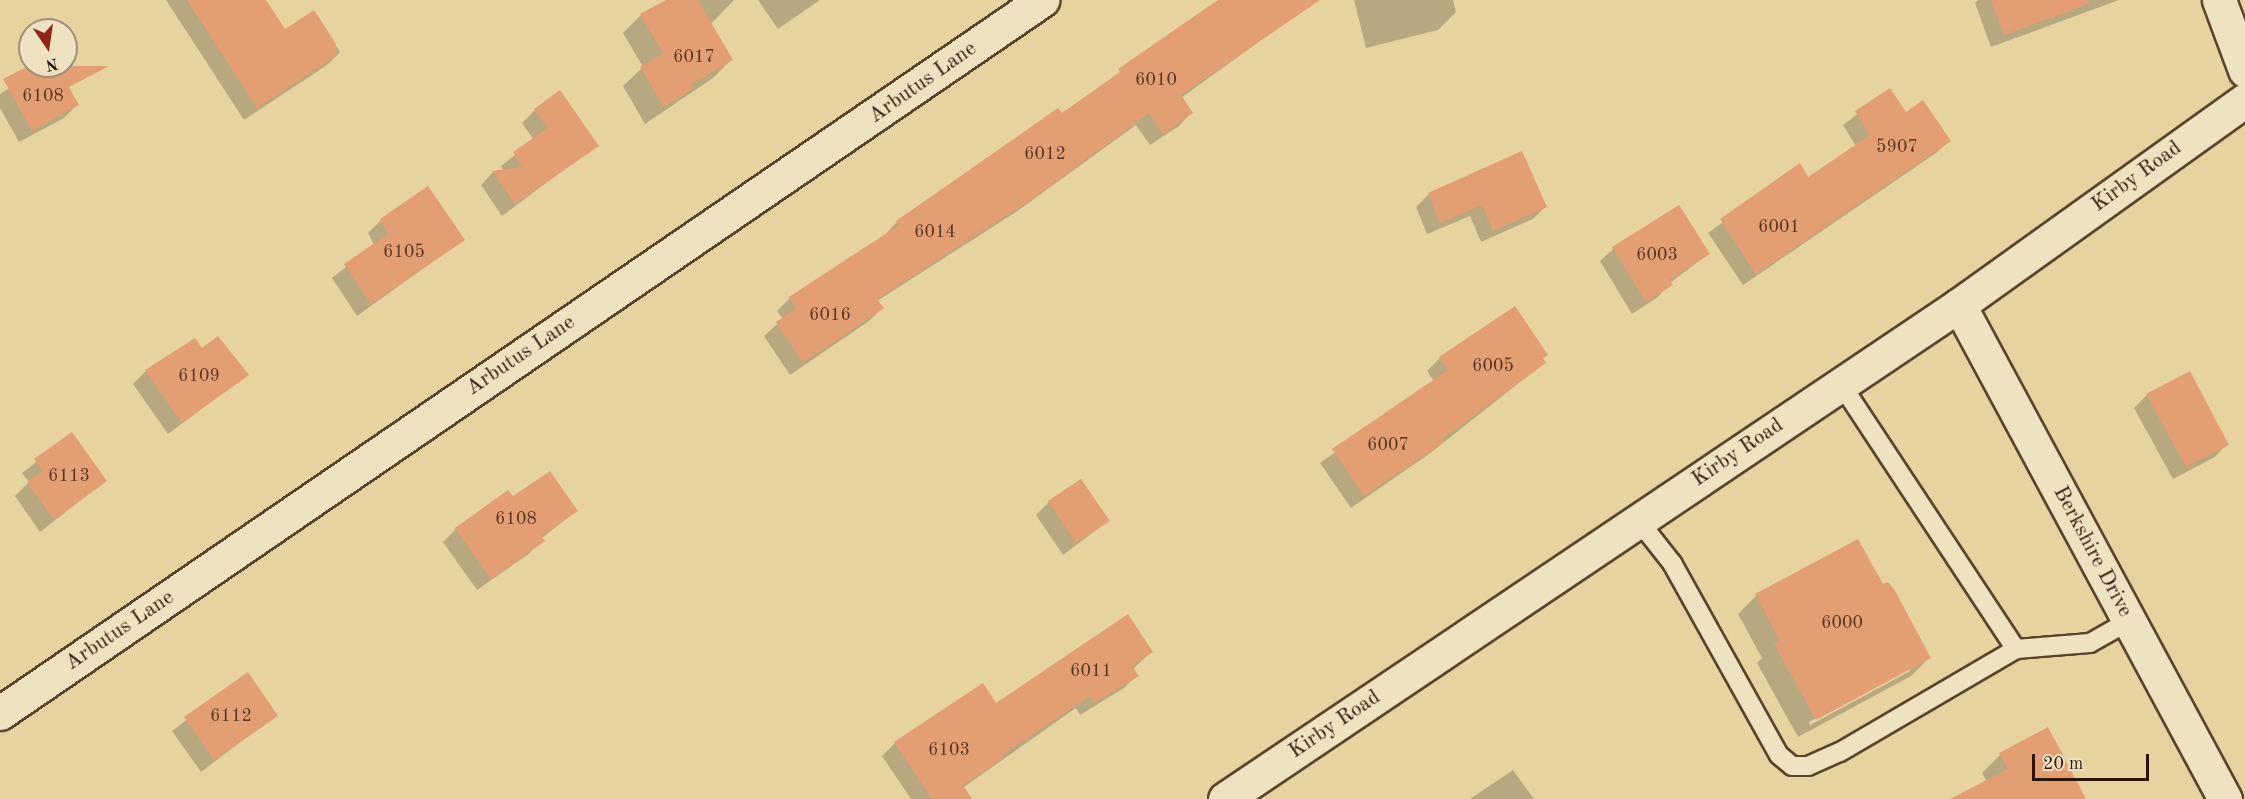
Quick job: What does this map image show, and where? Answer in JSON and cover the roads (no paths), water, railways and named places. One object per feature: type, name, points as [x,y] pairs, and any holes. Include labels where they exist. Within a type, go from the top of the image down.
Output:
[{"type":"street","name":"Arbutus Lane","points":[[0,713],[1042,0]]},
{"type":"street","points":[[2219,0],[2245,70]]},
{"type":"street","name":"Kirby Road","points":[[1225,799],[1959,305],[2245,100]]},
{"type":"street","name":"Berkshire Drive","points":[[1959,305],[2225,799]]},
{"type":"lane","points":[[1841,384],[2016,649]]},
{"type":"lane","points":[[1638,520],[1672,563],[1779,755],[1792,766],[1808,766],[1840,752],[2016,649],[2090,643],[2129,621]]}]
